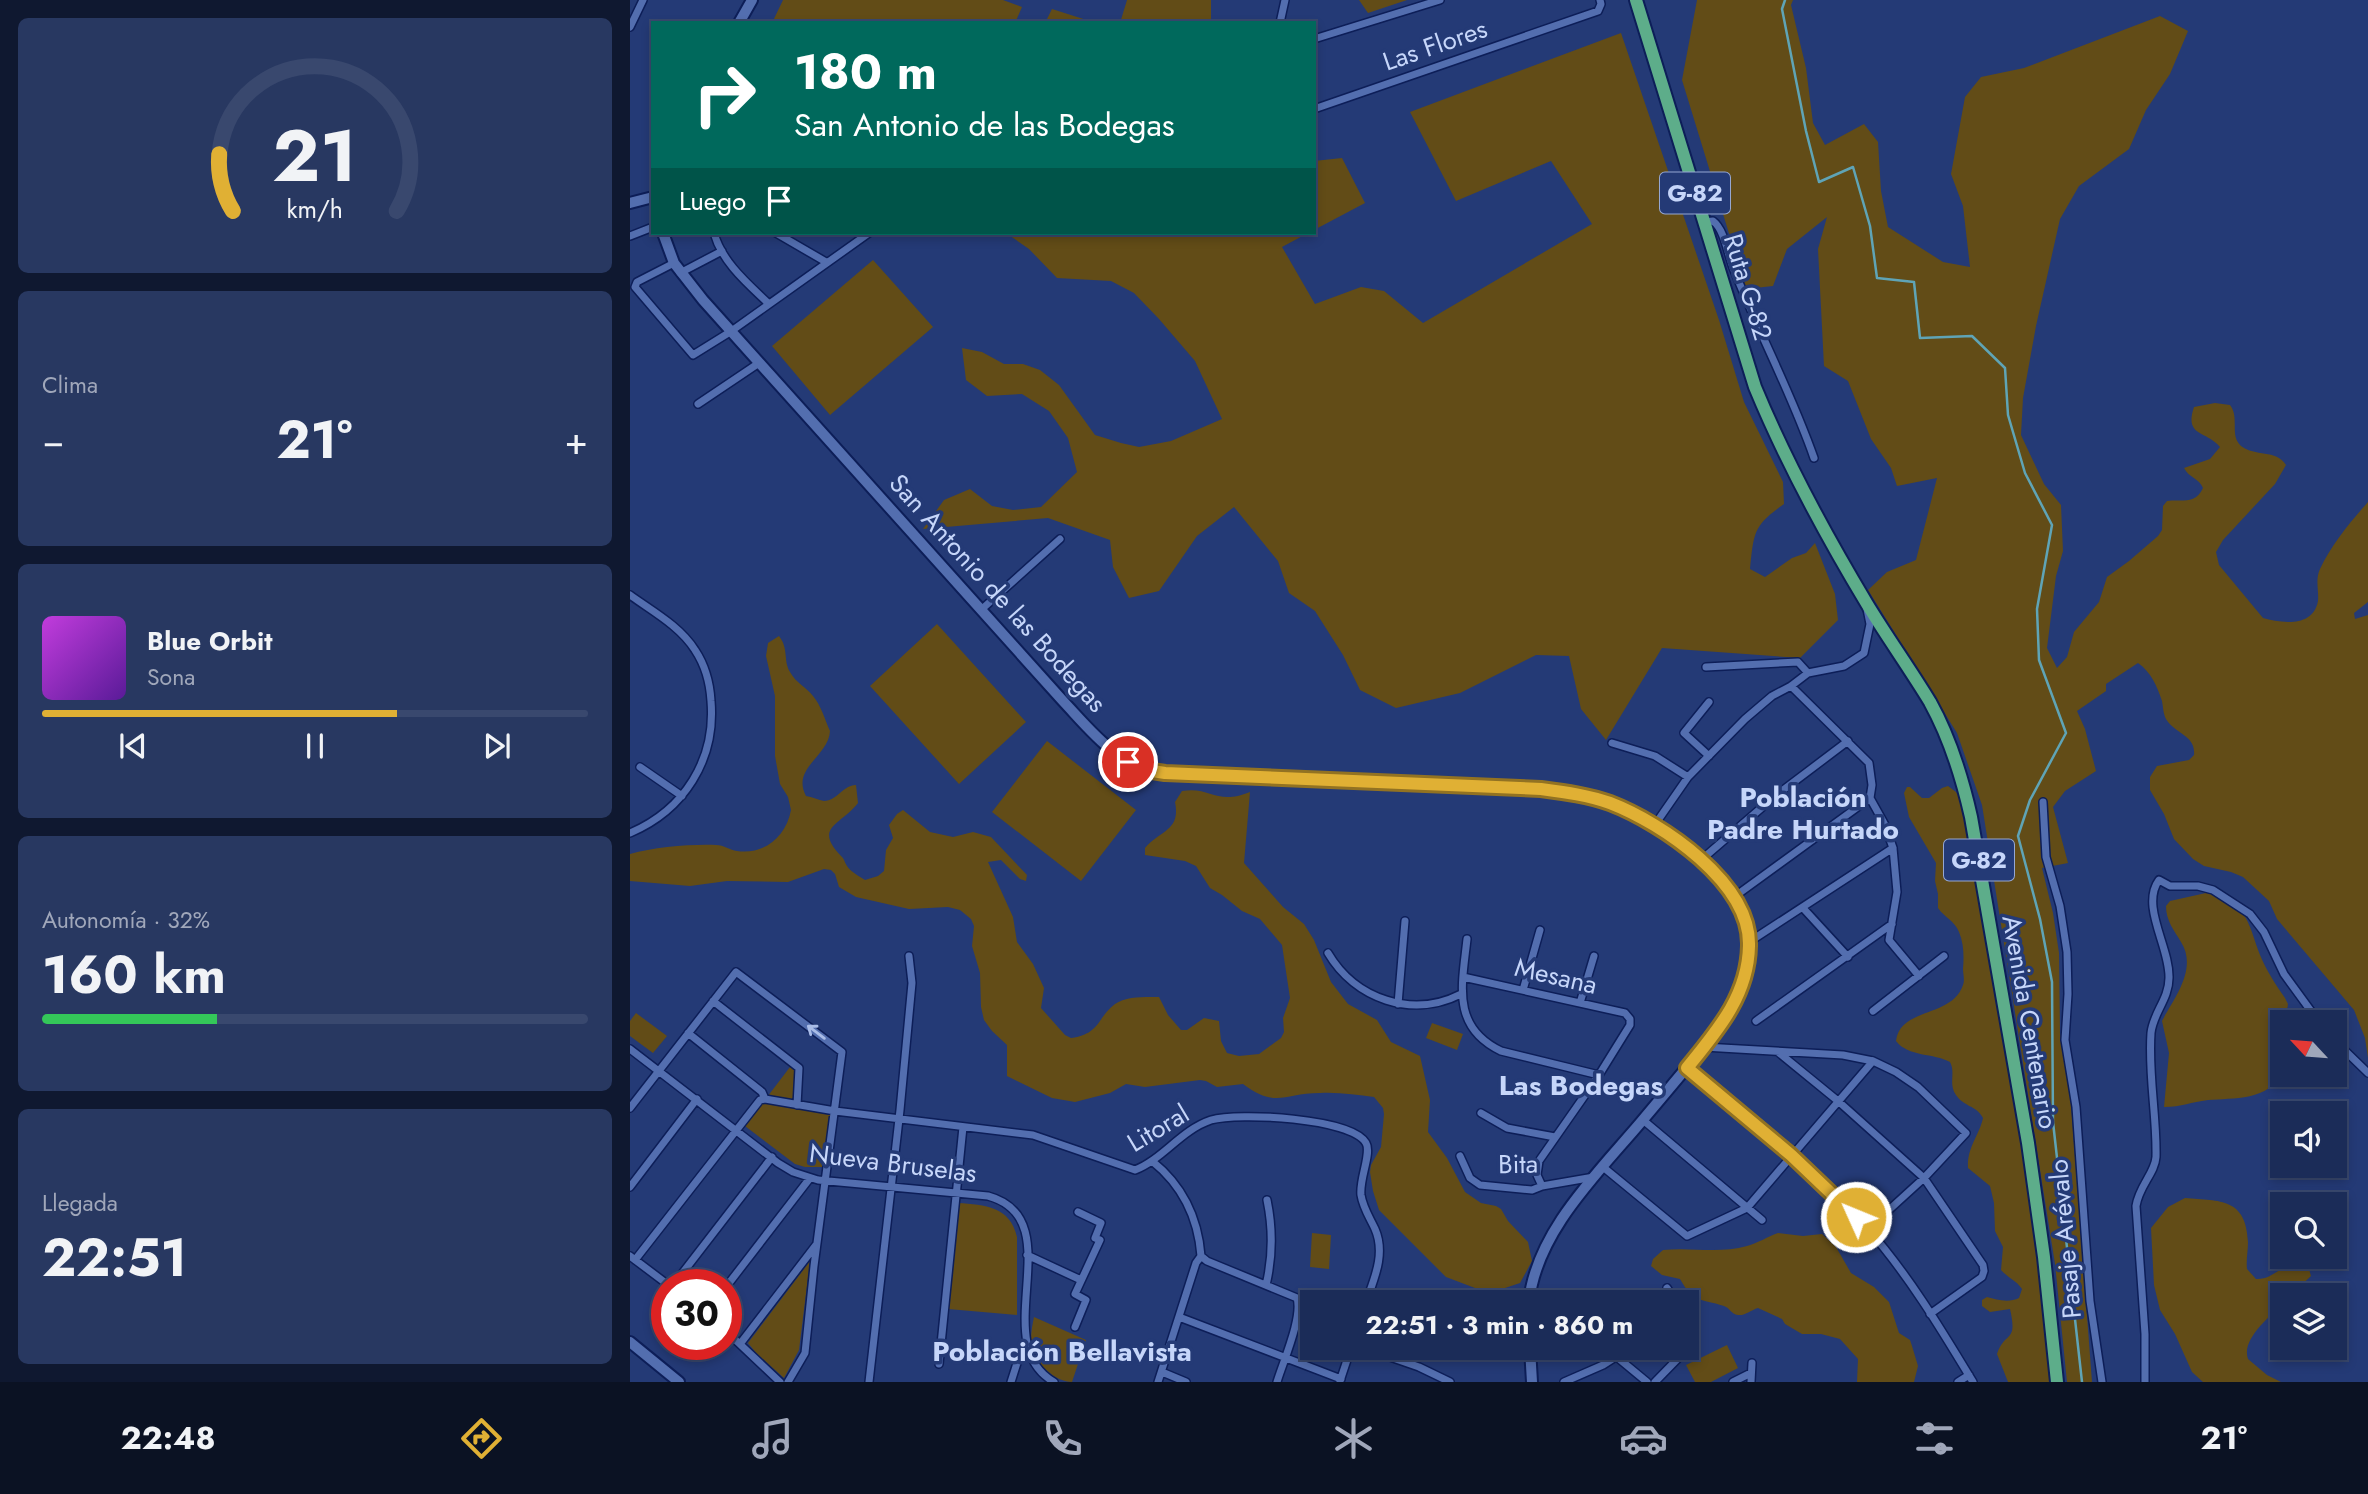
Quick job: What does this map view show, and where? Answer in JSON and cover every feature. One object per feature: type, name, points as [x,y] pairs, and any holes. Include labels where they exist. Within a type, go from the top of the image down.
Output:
[{"type":"main road","name":"Ruta G-82","points":[[1636,0],[1755,387]]},
{"type":"main road","name":"Avenida Centenario","points":[[1755,387],[1790,466],[1866,602],[1933,710],[1953,754],[1966,795],[2028,1143],[2044,1257],[2057,1382]]},
{"type":"street","points":[[630,27],[643,0]]},
{"type":"street","points":[[740,21],[752,0]]},
{"type":"street","points":[[1280,21],[1285,0]]},
{"type":"street","points":[[1316,38],[1440,0]]},
{"type":"street","name":"Las Flores","points":[[1316,108],[1598,11],[1600,0]]},
{"type":"street","points":[[630,203],[651,198]]},
{"type":"street","points":[[1704,222],[1713,221],[1720,228],[1735,274],[1783,377],[1814,458]]},
{"type":"street","points":[[630,236],[651,228]]},
{"type":"street","name":"San Antonio de las Bodegas","points":[[664,235],[677,268],[730,331],[1107,747],[1128,762],[1146,770],[1177,774],[1541,789],[1576,794],[1607,802],[1654,826],[1701,860],[1734,897],[1745,920],[1749,942],[1745,976],[1735,1002],[1721,1026],[1579,1195],[1549,1241],[1535,1273],[1531,1290]]},
{"type":"street","points":[[715,235],[733,267],[768,303]]},
{"type":"street","points":[[779,235],[826,262]]},
{"type":"street","points":[[722,251],[677,268],[657,270],[637,282],[636,288],[692,355],[730,331],[862,235]]},
{"type":"street","points":[[698,404],[759,363]]},
{"type":"street","points":[[982,610],[1060,539]]},
{"type":"street","points":[[630,595],[676,628],[689,641],[699,655],[708,683],[712,709],[709,745],[698,775],[682,796],[659,817],[630,833]]},
{"type":"street","points":[[1654,826],[1688,777],[1772,695],[1791,686],[1808,673],[1844,666],[1864,653],[1870,624],[1866,602]]},
{"type":"street","points":[[1706,667],[1798,662],[1808,673]]},
{"type":"street","points":[[1791,686],[1869,763],[1870,799],[1885,825],[1893,848],[1897,892],[1889,940],[1919,976]]},
{"type":"street","points":[[1709,702],[1684,733],[1709,756]]},
{"type":"street","points":[[1701,860],[1773,797],[1848,741]]},
{"type":"street","points":[[1612,743],[1654,756],[1688,777]]},
{"type":"street","points":[[640,767],[682,796]]},
{"type":"street","points":[[1734,897],[1870,799]]},
{"type":"street","name":"Pasaje Arévalo","points":[[2043,802],[2046,857],[2060,906],[2067,952],[2065,1040],[2076,1107],[2090,1301],[2102,1382]]},
{"type":"street","points":[[1749,942],[1893,848]]},
{"type":"street","points":[[2145,1382],[2145,1334],[2136,1206],[2143,1184],[2155,1163],[2151,1034],[2155,1017],[2166,995],[2169,979],[2164,946],[2151,896],[2159,880],[2170,886],[2198,886],[2213,890],[2250,914],[2264,932],[2284,974],[2310,1010]]},
{"type":"street","points":[[1803,908],[1848,957]]},
{"type":"street","points":[[1398,1004],[1405,921]]},
{"type":"street","points":[[1756,1021],[1892,924]]},
{"type":"street","points":[[1523,990],[1540,930]]},
{"type":"street","points":[[1467,939],[1461,994],[1465,1014],[1482,1039],[1494,1048],[1599,1075],[1538,1166],[1537,1174],[1542,1186]]},
{"type":"street","points":[[1328,953],[1345,975],[1378,998],[1398,1004],[1428,1005],[1461,994]]},
{"type":"street","points":[[869,1382],[912,983],[909,956]]},
{"type":"street","points":[[1580,1003],[1594,956]]},
{"type":"street","points":[[1873,1011],[1944,956]]},
{"type":"street","points":[[630,1108],[736,972],[842,1052],[805,1353],[788,1382]]},
{"type":"street","name":"Mesana","points":[[1463,977],[1625,1013],[1630,1019],[1630,1025],[1599,1075]]},
{"type":"street","points":[[713,1001],[799,1068],[797,1105]]},
{"type":"street","points":[[651,1272],[633,1258],[735,1129],[760,1100],[765,1099],[762,1091],[688,1033]]},
{"type":"street","points":[[1704,1047],[1843,1055],[1872,1061],[1896,1072],[1918,1087],[1966,1133],[1924,1178],[1868,1229]]},
{"type":"street","name":"Nueva Bruselas","points":[[630,1049],[793,1172],[826,1181],[988,1196],[1012,1208],[1026,1231],[1025,1328],[1028,1347]]},
{"type":"street","points":[[1777,1052],[1838,1101],[1924,1178],[1983,1265],[1982,1277],[1930,1314]]},
{"type":"street","points":[[2347,1053],[2368,1073]]},
{"type":"street","points":[[1602,1167],[1688,1236],[1747,1208],[1872,1061]]},
{"type":"street","points":[[1687,1068],[1791,1155],[1868,1229],[1930,1314],[1971,1378],[1958,1382]]},
{"type":"street","points":[[630,1187],[696,1099]]},
{"type":"street","name":"Litoral","points":[[765,1099],[835,1111],[1033,1135],[1135,1170],[1152,1161],[1190,1131],[1211,1121],[1257,1116],[1296,1119],[1339,1129],[1360,1137],[1366,1142],[1369,1151],[1361,1180],[1362,1198],[1376,1231],[1380,1251],[1370,1290]]},
{"type":"street","points":[[1481,1113],[1507,1128],[1555,1137]]},
{"type":"street","points":[[1643,1120],[1762,1220]]},
{"type":"street","points":[[939,1364],[963,1127]]},
{"type":"street","name":"Bita","points":[[1460,1156],[1470,1178],[1480,1185],[1532,1190],[1594,1177]]},
{"type":"street","points":[[686,1269],[772,1157]]},
{"type":"street","points":[[1152,1161],[1178,1187],[1190,1208],[1198,1232],[1201,1256],[1196,1263],[1158,1382]]},
{"type":"street","points":[[740,1269],[810,1178]]},
{"type":"street","points":[[1266,1200],[1272,1236],[1266,1285]]},
{"type":"street","points":[[1075,1327],[1086,1300],[1075,1294],[1100,1240],[1095,1238],[1101,1223],[1078,1212]]},
{"type":"street","points":[[742,1342],[818,1242]]},
{"type":"street","points":[[1027,1255],[1081,1280]]},
{"type":"street","points":[[1201,1256],[1207,1261],[1297,1298],[1299,1305],[1296,1324],[1277,1382]]},
{"type":"street","points":[[1179,1317],[1340,1380],[1347,1360]]},
{"type":"street","points":[[1296,1324],[1300,1326]]},
{"type":"street","points":[[630,1342],[679,1382]]},
{"type":"street","points":[[742,1347],[780,1382]]},
{"type":"street","points":[[1012,1382],[1018,1360],[1028,1347],[1037,1367],[1054,1382]]},
{"type":"street","points":[[1399,1360],[1450,1382]]},
{"type":"street","points":[[1531,1360],[1532,1382]]},
{"type":"street","points":[[1564,1382],[1611,1360]]},
{"type":"street","points":[[1622,1360],[1647,1382]]},
{"type":"street","points":[[1655,1382],[1676,1360]]},
{"type":"street","points":[[1732,1382],[1751,1378],[1752,1363]]},
{"type":"street","points":[[1162,1372],[1186,1382]]},
{"type":"shaded area","points":[[783,0],[1003,0],[1022,7],[1016,21],[773,21]]},
{"type":"shaded area","points":[[1127,0],[1211,0],[1211,21],[1121,21]]},
{"type":"shaded area","points":[[1359,0],[1407,0],[1368,13]]},
{"type":"shaded area","points":[[1697,0],[1793,0],[1791,5],[1806,68],[1813,123],[1825,145],[1864,124],[1878,142],[1881,191],[1888,227],[1943,262],[1970,267],[1963,206],[1951,174],[1965,97],[1981,77],[2024,68],[2160,16],[2188,31],[2170,74],[2146,110],[2129,149],[2079,186],[2060,219],[2036,326],[2023,398],[2021,435],[2044,484],[2061,505],[2063,551],[2056,576],[2047,648],[2057,668],[2067,657],[2074,632],[2099,602],[2107,577],[2129,561],[2162,530],[2163,506],[2167,501],[2192,499],[2203,488],[2184,468],[2210,459],[2220,447],[2194,428],[2194,407],[2215,403],[2230,405],[2237,442],[2247,449],[2277,457],[2286,465],[2275,484],[2223,540],[2216,552],[2219,565],[2263,618],[2296,622],[2310,616],[2318,601],[2320,569],[2342,534],[2368,502],[2368,602],[2354,613],[2355,619],[2368,615],[2368,1058],[2365,1038],[2354,1010],[2277,919],[2269,901],[2243,877],[2204,866],[2193,859],[2174,839],[2150,790],[2150,777],[2157,766],[2189,760],[2194,755],[2194,748],[2188,738],[2165,717],[2158,690],[2147,671],[2138,663],[2106,684],[2106,691],[2077,711],[2085,729],[2096,771],[2065,791],[2053,807],[2068,863],[2042,868],[2059,953],[2060,1033],[2071,1104],[2092,1382],[2067,1382],[2055,1264],[1982,805],[1957,733],[1868,590],[1887,572],[1916,560],[1937,478],[1897,486],[1891,468],[1871,439],[1848,381],[1824,366],[1818,249],[1827,217],[1787,249],[1773,286],[1746,289],[1682,80]]},
{"type":"shaded area","points":[[1052,9],[1090,21],[1046,21]]},
{"type":"shaded area","points":[[1621,33],[1719,320],[1744,402],[1783,482],[1784,504],[1766,518],[1757,531],[1750,569],[1765,577],[1792,558],[1806,553],[1815,543],[1835,594],[1838,620],[1800,658],[1662,648],[1606,740],[1581,709],[1569,656],[1536,655],[1460,693],[1396,708],[1360,690],[1343,655],[1315,611],[1289,593],[1278,561],[1234,507],[1197,536],[1159,591],[1129,598],[1113,567],[1110,540],[1048,518],[923,529],[944,500],[970,489],[992,506],[1013,510],[1041,507],[1077,472],[1068,438],[1049,411],[1022,394],[987,396],[966,380],[962,348],[982,352],[1004,364],[1023,364],[1040,370],[1059,385],[1095,435],[1121,443],[1139,447],[1171,441],[1222,419],[1195,361],[1134,293],[1111,281],[1057,278],[1029,249],[1009,235],[1304,235],[1282,247],[1315,304],[1361,287],[1384,291],[1423,323],[1592,224],[1551,161],[1456,201],[1410,112]]},
{"type":"shaded area","points":[[1342,158],[1365,203],[1316,229],[1316,161]]},
{"type":"shaded area","points":[[873,260],[933,327],[830,415],[772,346]]},
{"type":"shaded area","points":[[937,624],[1026,722],[959,784],[870,686]]},
{"type":"shaded area","points":[[779,636],[784,645],[790,672],[816,700],[830,731],[824,748],[803,778],[806,796],[829,800],[856,785],[858,803],[833,827],[829,839],[847,866],[865,880],[884,871],[886,850],[893,838],[889,825],[903,810],[930,832],[953,837],[973,832],[991,837],[1027,875],[1026,881],[1020,879],[1001,860],[988,862],[1013,917],[1017,942],[1033,964],[1044,988],[1041,1008],[1065,1035],[1071,1038],[1088,1033],[1109,1009],[1120,1001],[1159,997],[1168,1015],[1181,1030],[1187,1030],[1204,1018],[1219,1021],[1221,1041],[1227,1053],[1239,1056],[1259,1054],[1281,1038],[1284,1032],[1283,1018],[1290,998],[1282,945],[1260,919],[1242,911],[1210,888],[1196,866],[1185,861],[1145,855],[1145,848],[1172,825],[1176,812],[1175,802],[1182,791],[1200,791],[1221,797],[1250,792],[1244,863],[1283,907],[1304,924],[1314,940],[1331,982],[1348,1004],[1377,1020],[1391,1042],[1420,1056],[1430,1100],[1428,1132],[1447,1158],[1465,1192],[1481,1203],[1501,1209],[1508,1221],[1528,1242],[1532,1261],[1520,1283],[1502,1289],[1475,1288],[1446,1277],[1379,1210],[1370,1172],[1381,1147],[1384,1114],[1383,1108],[1374,1097],[1327,1093],[1273,1098],[1255,1092],[1243,1084],[1217,1087],[1200,1080],[1145,1087],[1126,1084],[1110,1093],[1075,1102],[1052,1098],[1007,1076],[1007,1045],[984,1020],[981,1007],[980,973],[972,946],[974,926],[971,919],[960,910],[948,907],[909,909],[856,897],[839,887],[831,870],[824,869],[788,882],[727,881],[690,886],[630,881],[630,854],[696,845],[719,845],[737,851],[756,850],[772,842],[784,828],[791,810],[788,797],[780,784],[775,756],[775,696],[766,656],[768,643]]},
{"type":"shaded area","points":[[1047,741],[1136,810],[1081,881],[992,812]]},
{"type":"shaded area","points":[[1948,786],[1956,792],[1961,801],[1983,906],[1991,968],[2020,1126],[2053,1382],[2008,1382],[1997,1354],[2012,1332],[2010,1309],[1990,1312],[1982,1306],[1982,1300],[1987,1297],[2015,1300],[2019,1298],[2022,1289],[2001,1270],[2003,1247],[1995,1231],[1990,1186],[1968,1168],[1969,1154],[1983,1118],[1956,1095],[1950,1062],[1907,1050],[1896,1041],[1900,1030],[1907,1023],[1948,1003],[1964,983],[1961,937],[1955,925],[1938,908],[1936,863],[1909,817],[1904,793],[1907,787],[1910,787],[1922,798],[1929,798]]},
{"type":"shaded area","points":[[2206,893],[2220,896],[2238,907],[2248,923],[2265,966],[2288,1004],[2287,1010],[2270,1010],[2270,1087],[2260,1093],[2164,1107],[2169,1053],[2162,1021],[2178,993],[2186,973],[2187,962],[2186,952],[2166,911],[2170,901]]},
{"type":"shaded area","points":[[636,1013],[667,1036],[653,1053],[630,1036],[630,1021]]},
{"type":"shaded area","points":[[1432,1023],[1463,1034],[1457,1050],[1426,1038]]},
{"type":"shaded area","points":[[790,1067],[796,1072],[793,1107],[831,1114],[822,1167],[795,1164],[745,1126]]},
{"type":"shaded area","points":[[2185,1198],[2220,1202],[2237,1210],[2246,1228],[2247,1269],[2256,1279],[2267,1277],[2280,1269],[2309,1269],[2311,1276],[2304,1283],[2270,1283],[2270,1316],[2253,1336],[2247,1351],[2248,1359],[2267,1375],[2281,1382],[2203,1382],[2192,1372],[2175,1334],[2160,1310],[2154,1285],[2151,1228],[2168,1207]]},
{"type":"shaded area","points":[[958,1203],[995,1209],[1009,1219],[1014,1227],[1017,1237],[1017,1315],[948,1309]]},
{"type":"shaded area","points":[[1312,1233],[1331,1235],[1329,1269],[1310,1267]]},
{"type":"shaded area","points":[[1778,1233],[1803,1236],[1822,1234],[1836,1247],[1851,1273],[1874,1287],[1889,1302],[1899,1333],[1910,1340],[1912,1346],[1918,1366],[1914,1382],[1857,1382],[1858,1359],[1840,1339],[1821,1334],[1802,1334],[1785,1324],[1782,1319],[1758,1308],[1738,1315],[1724,1306],[1699,1299],[1699,1290],[1687,1290],[1680,1279],[1662,1275],[1651,1266],[1653,1259],[1663,1250],[1716,1250],[1751,1245]]},
{"type":"shaded area","points":[[810,1261],[799,1350],[784,1378],[748,1343]]},
{"type":"shaded area","points":[[1034,1317],[1086,1340],[1072,1382],[1054,1376],[1035,1356],[1031,1343]]},
{"type":"shaded area","points":[[1727,1345],[1738,1368],[1711,1382],[1695,1382],[1686,1365]]},
{"type":"waterway","points":[[1785,0],[1782,9],[1819,182],[1853,167],[1870,226],[1877,278],[1914,282],[1920,338],[1972,336],[2005,368],[2008,415],[2025,473],[2052,525],[2037,609],[2039,660],[2066,733],[2030,800],[2018,836],[2040,919],[2052,982],[2053,1122],[2082,1382]]},
{"type":"district","name":"Población Padre Hurtado","points":[[1803,813]]},
{"type":"district","name":"Las Bodegas","points":[[1581,1085]]},
{"type":"district","name":"Población Bellavista","points":[[1062,1351]]},
{"type":"route","points":[[1128,762],[1146,770],[1165,773],[1524,787],[1589,796],[1621,807],[1643,819],[1679,842],[1708,866],[1738,904],[1748,931],[1747,965],[1741,989],[1721,1026],[1687,1068],[1791,1155],[1856,1217]]}]
